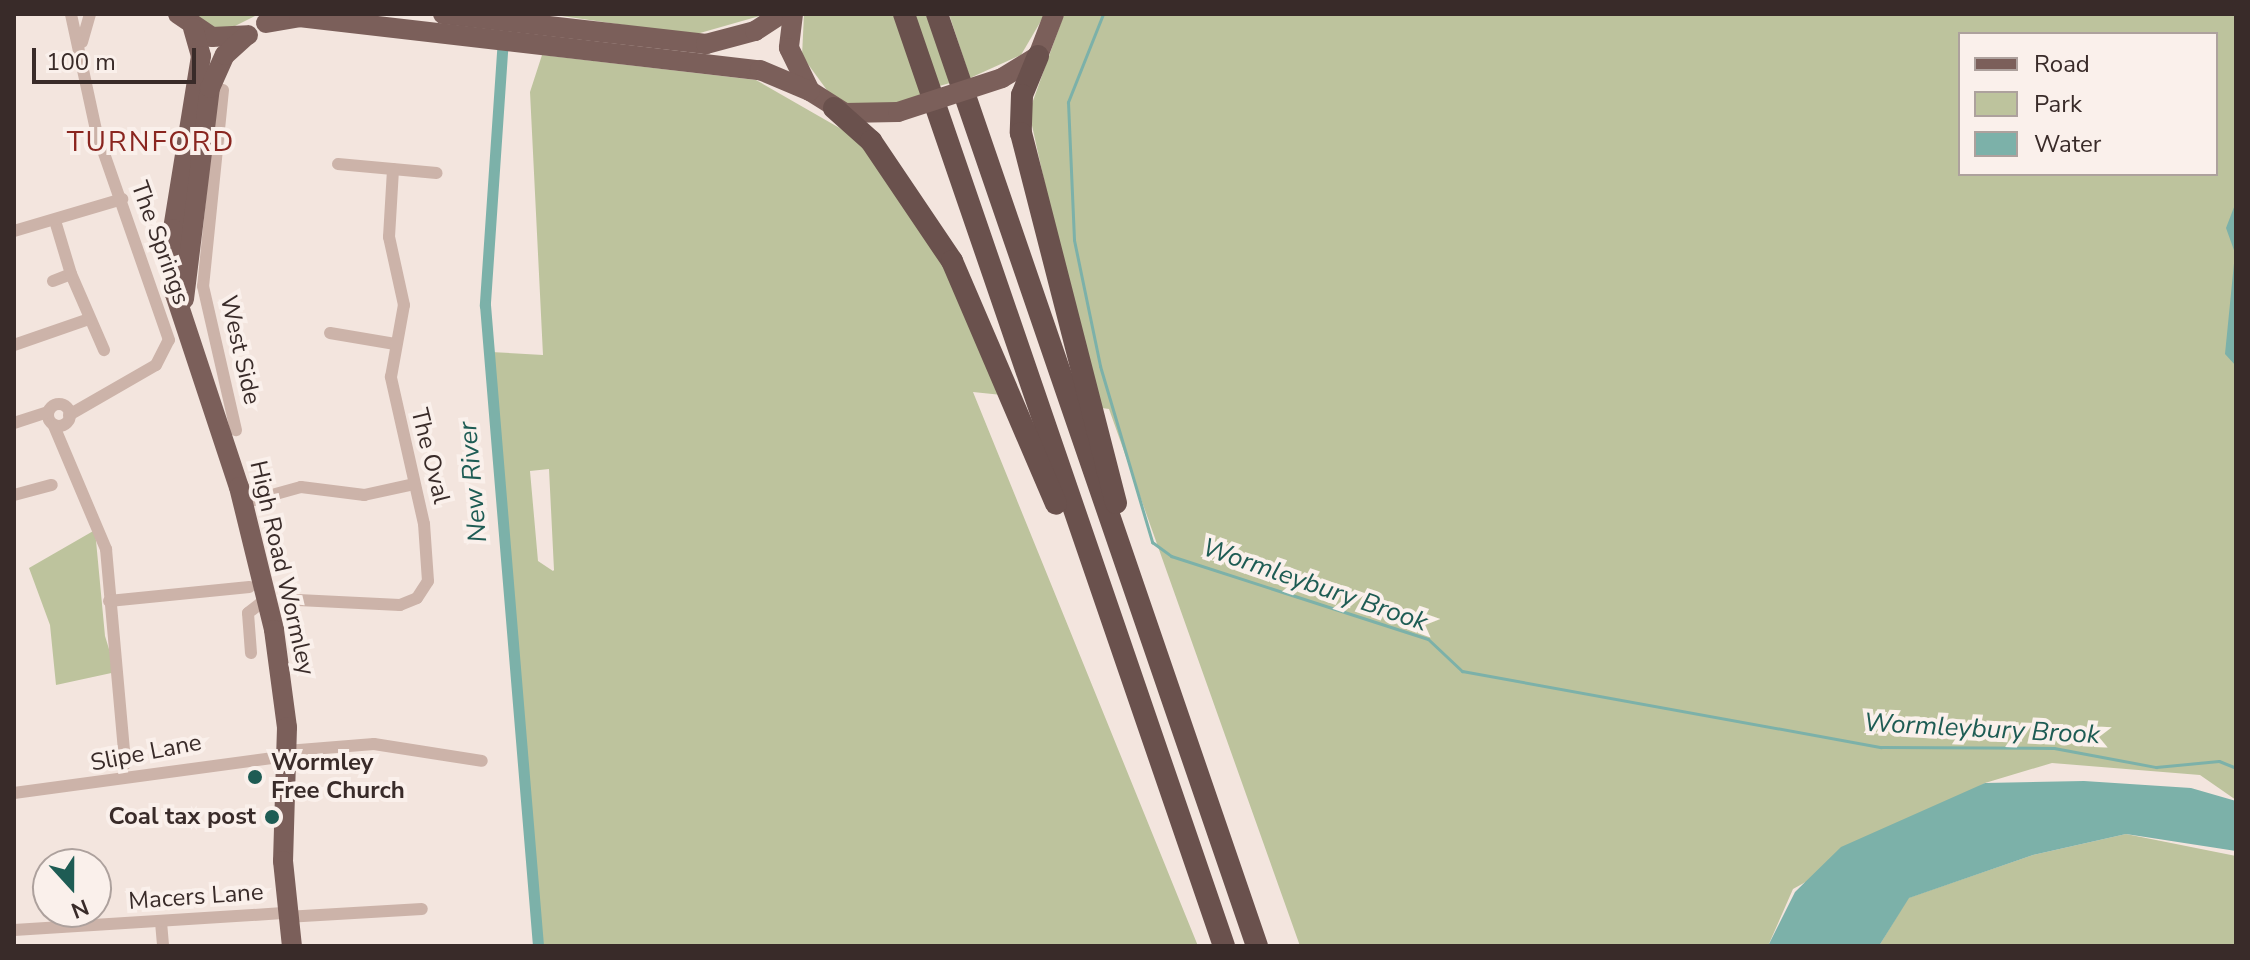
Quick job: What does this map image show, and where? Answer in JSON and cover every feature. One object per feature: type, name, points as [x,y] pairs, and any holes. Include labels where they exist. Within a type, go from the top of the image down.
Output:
[{"type":"highway","points":[[904,14],[1085,554],[1224,946]]},
{"type":"highway","points":[[937,14],[1257,946]]},
{"type":"highway","points":[[1038,56],[1022,95],[1021,133],[1157,662]]},
{"type":"highway","points":[[834,108],[879,151],[952,261],[1062,518],[1085,554]]},
{"type":"main road","points":[[443,14],[529,44],[760,70],[810,91],[834,108],[869,117],[898,112],[1002,78],[1038,56],[1054,14]]},
{"type":"main road","points":[[182,305],[200,222],[213,77],[245,37],[268,18],[299,17],[477,28],[535,24],[706,44],[755,31],[781,14]]},
{"type":"main road","points":[[793,14],[789,48],[810,91]]},
{"type":"main road","points":[[186,21],[245,37]]},
{"type":"main road","name":"High Road Wormley","points":[[186,21],[201,56],[172,259],[182,305],[243,503],[287,753],[286,915],[292,946]]},
{"type":"main road","points":[[181,202],[200,222]]},
{"type":"street","name":"The Springs","points":[[59,418],[152,368],[168,344],[122,199],[96,130],[82,45],[71,14]]},
{"type":"street","points":[[82,45],[90,14]]},
{"type":"street","name":"West Side","points":[[223,90],[200,222],[209,329],[236,430]]},
{"type":"street","points":[[338,164],[437,173]]},
{"type":"street","name":"The Oval","points":[[298,600],[363,608],[417,598],[429,575],[414,484],[391,377],[404,305],[389,237],[393,169]]},
{"type":"street","points":[[14,231],[56,224],[122,199]]},
{"type":"street","points":[[56,224],[71,274],[104,350]]},
{"type":"street","points":[[53,281],[71,274]]},
{"type":"street","points":[[14,345],[89,319]]},
{"type":"street","points":[[330,333],[395,344]]},
{"type":"street","points":[[14,423],[28,419],[59,418],[64,444],[101,530],[120,660],[125,764]]},
{"type":"street","points":[[243,503],[301,487],[364,495],[414,484]]},
{"type":"street","points":[[14,495],[52,485]]},
{"type":"street","points":[[109,601],[258,592],[248,613],[251,653]]},
{"type":"street","name":"Slipe Lane","points":[[14,793],[287,753],[374,744],[482,761]]},
{"type":"street","name":"Macers Lane","points":[[14,930],[422,909]]},
{"type":"street","points":[[161,922],[163,946]]},
{"type":"green space","points":[[187,14],[259,14],[223,32]]},
{"type":"green space","points":[[555,14],[767,14],[693,35],[555,15]]},
{"type":"green space","points":[[804,14],[896,14],[923,94],[891,106],[851,105],[832,97],[802,56]]},
{"type":"green space","points":[[912,14],[928,14],[950,83],[936,87]]},
{"type":"green space","points":[[949,14],[1045,14],[1021,55],[970,78]]},
{"type":"green space","points":[[1064,14],[2236,14],[2236,800],[2200,775],[2052,763],[1985,783],[1793,889],[1768,946],[1300,946],[1109,409],[1094,407],[1029,112]]},
{"type":"green space","points":[[542,55],[756,80],[857,138],[941,262],[1002,395],[973,392],[1198,946],[542,946],[491,352],[543,355],[530,92]],"holes":[[[549,469],[554,570],[538,561],[530,471]]]},
{"type":"green space","points":[[95,530],[105,636],[116,672],[56,685],[50,625],[29,568]]},
{"type":"green space","points":[[2126,834],[2236,856],[2236,946],[1879,946],[1908,898],[2033,855]]},
{"type":"water","points":[[2236,202],[2236,366],[2225,354],[2235,253],[2226,228]]},
{"type":"water","points":[[2084,781],[2191,788],[2236,801],[2236,851],[2126,834],[2033,855],[1909,898],[1879,946],[1768,946],[1795,892],[1841,847],[1985,783]]},
{"type":"waterway","name":"Wormleybury Brook","points":[[1103,14],[1068,102],[1074,240],[1100,366],[1152,542],[1171,556],[1428,639],[1462,671],[1881,747],[2054,748],[2156,767],[2219,761],[2236,768]]},
{"type":"waterway","name":"New River","points":[[503,38],[485,305],[538,946]]},
{"type":"place","name":"Wormley Free Church","points":[[255,777]]},
{"type":"place","name":"Coal tax post","points":[[272,817]]},
{"type":"district","name":"TURNFORD","points":[[151,142]]}]
